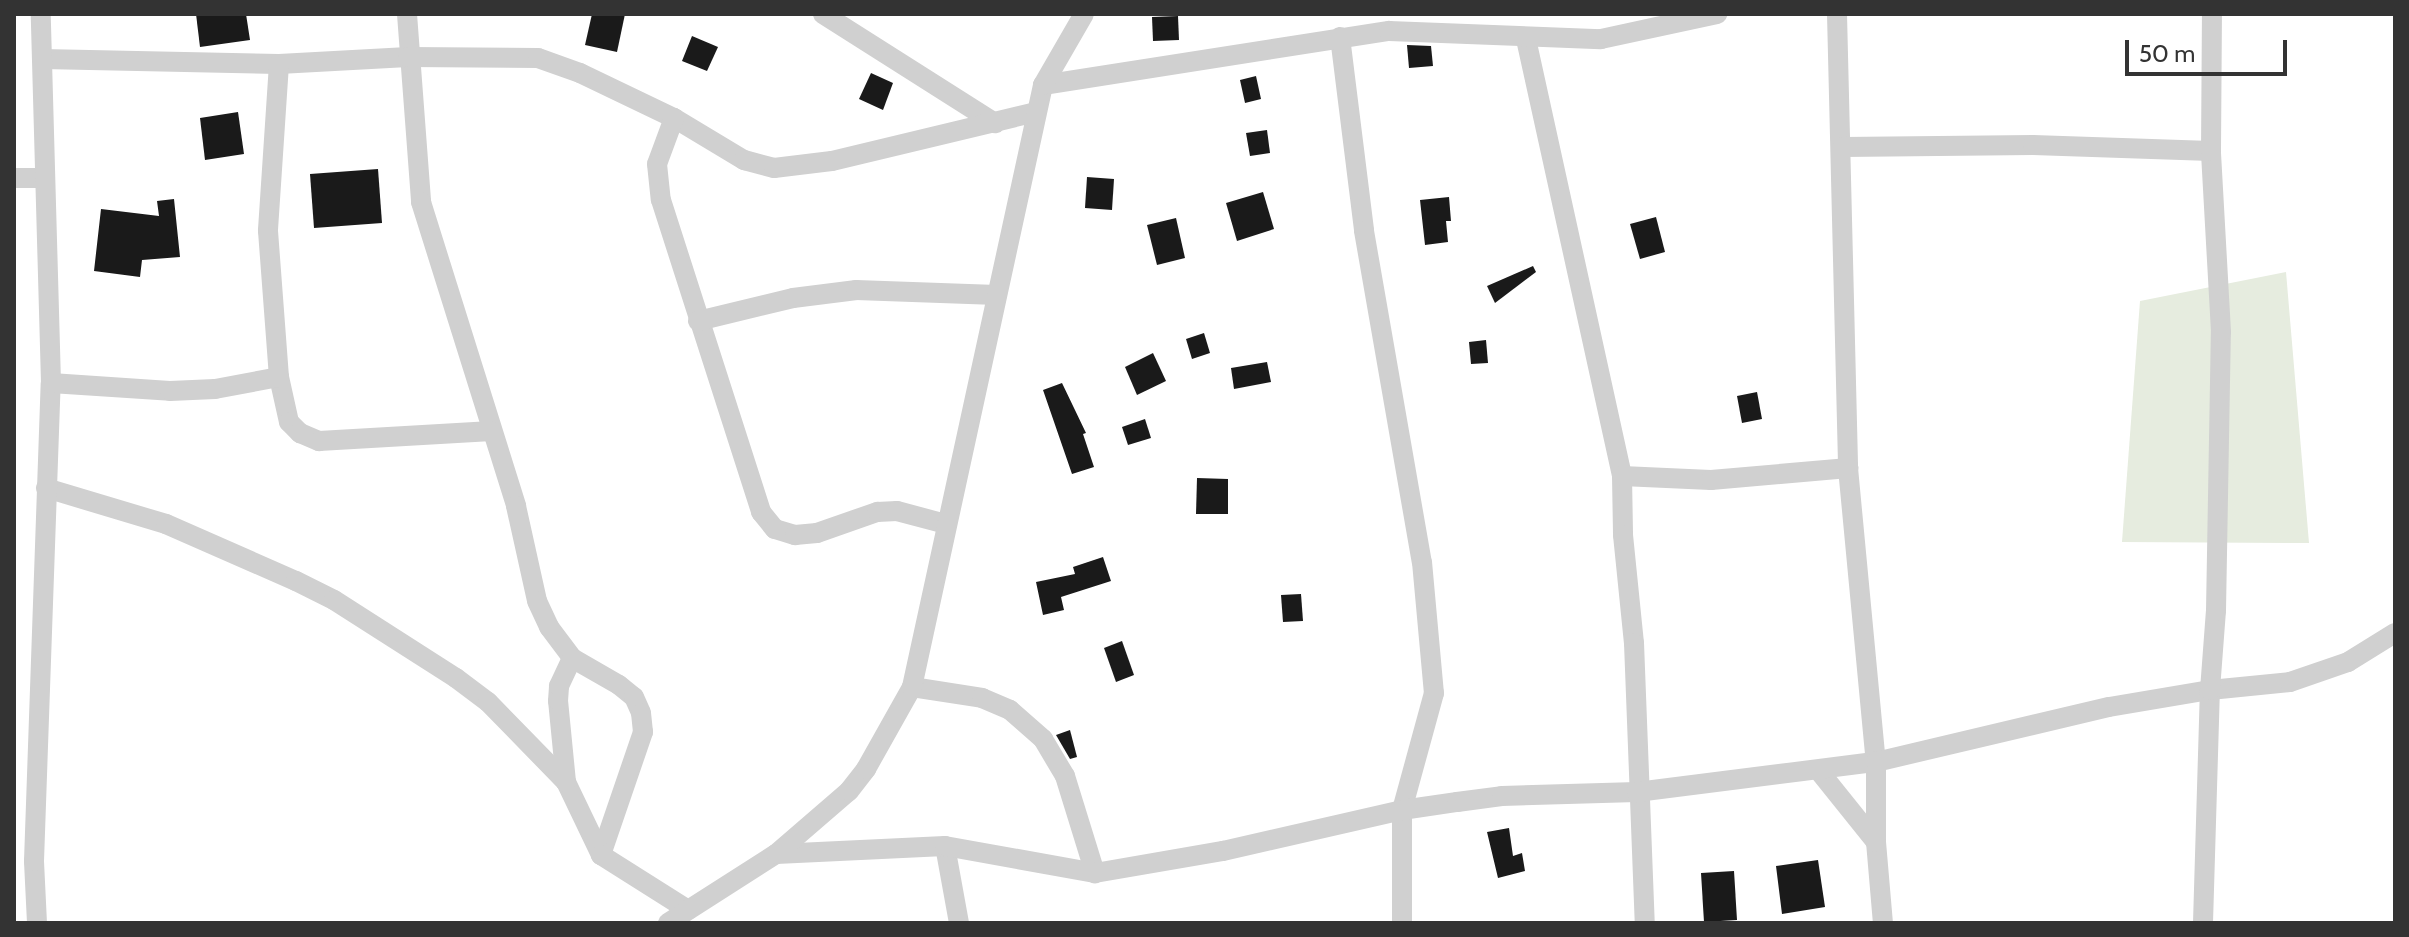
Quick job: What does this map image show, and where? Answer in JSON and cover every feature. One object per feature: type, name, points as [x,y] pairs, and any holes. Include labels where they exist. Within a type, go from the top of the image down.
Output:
[{"type":"street","points":[[37,923],[34,861],[51,383],[41,14]]},
{"type":"street","points":[[407,14],[421,202],[516,506],[537,601],[549,627],[572,658],[634,697],[641,713],[643,732],[601,855]]},
{"type":"street","points":[[823,14],[995,123]]},
{"type":"street","points":[[668,923],[776,854],[849,791],[866,769],[912,687],[1036,112],[1043,85],[1084,14]]},
{"type":"street","points":[[1043,85],[1113,77],[1389,31],[1443,31],[1526,39],[1601,39],[1717,14]]},
{"type":"street","points":[[1837,14],[1843,147],[1848,468],[1876,762],[1876,842],[1883,923]]},
{"type":"street","points":[[2205,923],[2210,690],[2216,611],[2221,332],[2211,151],[2212,14]]},
{"type":"street","points":[[1340,37],[1364,231],[1422,562],[1434,693],[1402,810],[1402,923]]},
{"type":"street","points":[[1526,39],[1622,476],[1623,535],[1634,643],[1637,792],[1645,923]]},
{"type":"street","points":[[42,59],[279,64],[408,57],[538,58],[580,73],[674,118],[744,160],[774,168],[832,161],[1036,112]]},
{"type":"street","points":[[279,64],[268,231],[279,377],[289,422],[300,433],[319,441],[492,431]]},
{"type":"street","points":[[674,118],[657,164],[657,180],[698,321],[761,512],[775,529],[795,535],[817,533],[868,514],[897,511],[946,524]]},
{"type":"street","points":[[1843,147],[2033,145],[2211,151]]},
{"type":"street","points":[[14,178],[44,178]]},
{"type":"street","points":[[698,321],[793,298],[856,290],[997,295]]},
{"type":"street","points":[[51,383],[185,390],[215,389],[279,377]]},
{"type":"street","points":[[1622,476],[1711,480],[1848,468]]},
{"type":"street","points":[[46,488],[166,524],[334,600],[488,702],[566,782],[601,855],[688,910]]},
{"type":"street","points":[[776,854],[945,846],[1095,873],[1223,851],[1402,810],[1502,796],[1637,792],[1876,762],[2109,707],[2210,690],[2290,682],[2348,662],[2395,633]]},
{"type":"street","points":[[566,782],[558,701],[559,686],[572,658]]},
{"type":"street","points":[[912,687],[982,698],[1010,710],[1043,739],[1065,776],[1095,873]]},
{"type":"street","points":[[1819,771],[1876,842]]},
{"type":"street","points":[[945,846],[959,923]]},
{"type":"shaded area","points":[[2286,272],[2309,543],[2122,542],[2140,301]]},
{"type":"building","points":[[196,14],[246,14],[250,40],[200,47]]},
{"type":"building","points":[[592,14],[625,14],[617,52],[585,45]]},
{"type":"building","points":[[1178,16],[1179,40],[1153,41],[1152,17]]},
{"type":"building","points":[[692,36],[718,47],[707,71],[682,61]]},
{"type":"building","points":[[1407,45],[1431,46],[1433,66],[1409,68]]},
{"type":"building","points":[[871,73],[893,83],[883,110],[859,99]]},
{"type":"building","points":[[1256,76],[1261,99],[1245,103],[1240,80]]},
{"type":"building","points":[[238,112],[244,154],[205,160],[200,118]]},
{"type":"building","points":[[1267,130],[1270,153],[1250,156],[1246,133]]},
{"type":"building","points":[[378,169],[382,223],[314,228],[310,174]]},
{"type":"building","points":[[1087,177],[1114,179],[1112,210],[1085,208]]},
{"type":"building","points":[[1263,192],[1274,229],[1237,241],[1226,203]]},
{"type":"building","points":[[1449,197],[1451,221],[1446,221],[1448,242],[1425,245],[1420,200]]},
{"type":"building","points":[[174,199],[180,257],[142,260],[140,277],[94,271],[101,209],[159,216],[157,201]]},
{"type":"building","points":[[1656,217],[1665,252],[1640,259],[1630,224]]},
{"type":"building","points":[[1176,218],[1185,258],[1157,265],[1147,225]]},
{"type":"building","points":[[1533,266],[1536,272],[1495,303],[1487,286]]},
{"type":"building","points":[[1204,333],[1210,353],[1192,359],[1186,339]]},
{"type":"building","points":[[1486,340],[1488,363],[1471,364],[1469,342]]},
{"type":"building","points":[[1153,353],[1166,381],[1137,395],[1125,367]]},
{"type":"building","points":[[1267,362],[1271,382],[1234,389],[1231,368]]},
{"type":"building","points":[[1062,383],[1086,433],[1083,434],[1094,467],[1072,474],[1043,390]]},
{"type":"building","points":[[1757,392],[1762,419],[1742,423],[1737,396]]},
{"type":"building","points":[[1145,419],[1151,438],[1128,445],[1122,427]]},
{"type":"building","points":[[1197,478],[1228,479],[1228,514],[1196,514]]},
{"type":"building","points":[[1103,557],[1111,581],[1061,597],[1064,610],[1043,615],[1036,582],[1075,574],[1073,567]]},
{"type":"building","points":[[1301,594],[1303,621],[1283,622],[1281,595]]},
{"type":"building","points":[[1122,641],[1134,675],[1116,682],[1104,648]]},
{"type":"building","points":[[1070,730],[1077,757],[1070,759],[1056,735]]},
{"type":"building","points":[[1509,828],[1513,856],[1522,853],[1525,871],[1498,878],[1487,832]]},
{"type":"building","points":[[1818,860],[1825,907],[1782,914],[1776,866]]},
{"type":"building","points":[[1734,871],[1737,920],[1704,922],[1701,873]]}]
